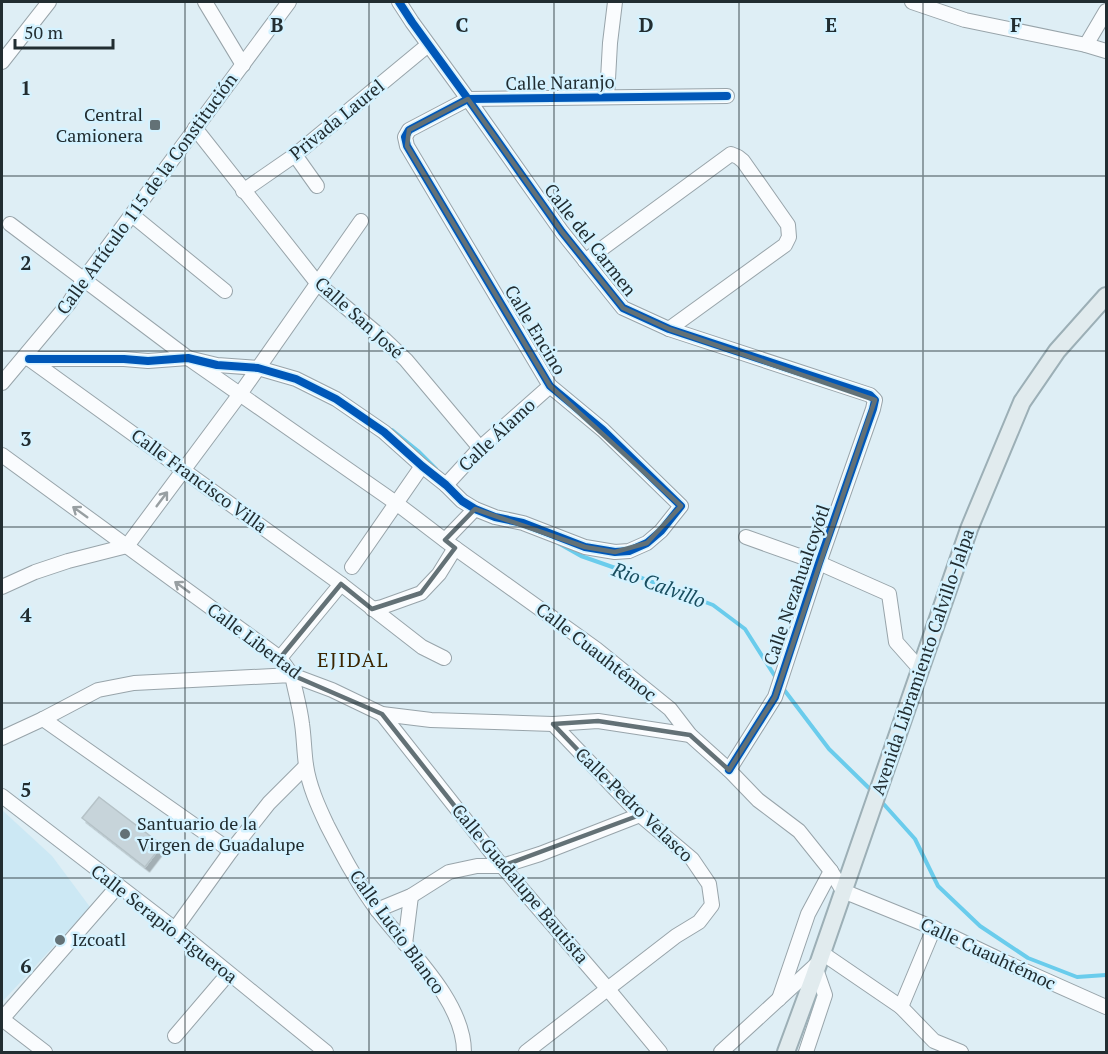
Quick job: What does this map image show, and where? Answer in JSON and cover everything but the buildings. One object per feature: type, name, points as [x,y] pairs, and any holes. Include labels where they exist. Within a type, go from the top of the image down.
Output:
[{"type":"main road","name":"Avenida Libramiento Calvillo-Jalpa","points":[[786,1053],[969,528],[1022,402],[1057,351],[1107,296]]},
{"type":"street","points":[[2,62],[49,2]]},
{"type":"street","points":[[206,2],[243,65]]},
{"type":"street","name":"Calle Artículo 115 de la Constitución","points":[[2,383],[69,303],[84,279],[289,2]]},
{"type":"street","name":"Calle del Carmen","points":[[399,2],[561,232],[623,308],[669,329],[870,395],[875,400]]},
{"type":"street","points":[[607,97],[615,2]]},
{"type":"street","points":[[912,2],[965,20],[1107,51]]},
{"type":"street","points":[[1086,45],[1107,10]]},
{"type":"street","name":"Privada Laurel","points":[[243,191],[295,155],[428,45]]},
{"type":"street","name":"Calle Naranjo","points":[[405,137],[409,130],[468,99],[727,96]]},
{"type":"street","name":"Calle San José","points":[[195,129],[318,284],[399,353],[480,448]]},
{"type":"street","name":"Calle Encino","points":[[405,137],[407,146],[550,386],[603,430],[681,506],[661,531],[647,543],[629,551],[615,552],[585,547],[523,523],[495,517],[475,509]]},
{"type":"street","points":[[585,261],[731,154],[743,161],[788,225],[789,237],[785,245],[669,329]]},
{"type":"street","points":[[295,155],[317,186]]},
{"type":"street","points":[[132,215],[225,291]]},
{"type":"street","points":[[2,587],[35,572],[68,561],[127,546],[240,394],[361,221]]},
{"type":"street","name":"Calle Cuauhtémoc","points":[[10,224],[188,358],[396,503],[596,649],[670,709],[690,735],[758,800],[799,831],[831,871],[843,891],[934,928],[1005,963],[1107,1007]]},
{"type":"street","points":[[28,353],[148,361],[188,358],[218,365],[258,368],[296,379],[336,399],[384,432],[462,501],[475,509],[450,544],[439,574],[421,593],[372,609]]},
{"type":"street","name":"Calle Francisco Villa","points":[[28,353],[423,647],[444,658]]},
{"type":"street","name":"Calle Álamo","points":[[446,485],[480,448],[550,386]]},
{"type":"street","name":"Calle Nezahualcoyótl","points":[[729,770],[775,697],[875,400]]},
{"type":"street","name":"Calle Libertad","points":[[2,455],[280,658],[292,675],[332,690],[382,714],[431,720],[553,724],[598,721],[690,735]]},
{"type":"street","points":[[352,567],[422,466]]},
{"type":"street","points":[[746,537],[819,563],[889,594],[896,642],[921,669]]},
{"type":"street","points":[[280,658],[341,584]]},
{"type":"street","points":[[2,738],[98,690],[134,683],[292,675]]},
{"type":"street","name":"Calle Lucio Blanco","points":[[292,675],[302,723],[306,765],[312,791],[326,823],[377,910],[431,976],[457,1016],[464,1043],[464,1053]]},
{"type":"street","name":"Calle Guadalupe Bautista","points":[[382,714],[502,866],[608,988],[660,1053]]},
{"type":"street","points":[[43,719],[231,851]]},
{"type":"street","name":"Calle Pedro Velasco","points":[[553,724],[640,815],[692,859],[709,884],[712,905],[699,922],[676,936],[608,988]]},
{"type":"street","points":[[175,929],[269,803],[306,765]]},
{"type":"street","name":"Calle Serapio Figueroa","points":[[2,796],[175,929],[326,1053]]},
{"type":"street","points":[[377,910],[411,896],[449,872],[477,866],[502,866],[540,854],[640,815]]},
{"type":"street","points":[[779,999],[808,914],[831,871]]},
{"type":"street","points":[[45,1053],[2,1019],[118,886]]},
{"type":"street","points":[[405,944],[411,896]]},
{"type":"street","points":[[901,1007],[934,928]]},
{"type":"street","points":[[721,1053],[818,962]]},
{"type":"street","points":[[818,962],[901,1007],[934,1041],[961,1053]]},
{"type":"street","points":[[806,1053],[825,995],[818,962]]},
{"type":"street","points":[[175,1036],[228,974]]},
{"type":"street","points":[[525,1053],[608,988]]},
{"type":"highlighted area","points":[[468,99],[562,232],[623,308],[669,329],[875,400],[775,697],[729,770],[690,735],[598,721],[553,724],[640,815],[502,866],[382,714],[292,675],[280,658],[341,584],[372,609],[421,593],[455,548],[445,540],[475,509],[585,547],[615,552],[647,543],[681,506],[550,386],[407,146],[409,130]]},
{"type":"shaded area","points":[[2,810],[52,856],[90,907],[2,1002]]},
{"type":"waterway","name":"Rio Calvillo","points":[[392,430],[436,469]]},
{"type":"waterway","name":"Rio Calvillo","points":[[558,543],[581,556],[713,605],[745,629],[778,681]]},
{"type":"waterway","name":"Rio Calvillo","points":[[782,687],[829,749],[873,792]]},
{"type":"waterway","name":"Rio Calvillo","points":[[880,800],[915,839],[938,886],[980,926],[1028,958],[1077,977],[1106,975]]},
{"type":"cycle path","points":[[399,2],[562,232],[623,308],[669,329],[870,395],[875,400],[775,697],[729,770]]},
{"type":"cycle path","points":[[29,359],[148,361],[188,358],[217,365],[258,368],[296,379],[336,399],[384,432],[462,501],[475,509],[495,517],[523,523],[585,547],[615,552],[629,551],[647,543],[661,531],[681,506],[603,430],[550,386],[407,146],[405,137],[409,130],[468,99],[727,96]]},
{"type":"place","name":"Central Camionera","points":[[155,125]]},
{"type":"place","name":"Santuario de la Virgen de Guadalupe","points":[[125,834]]},
{"type":"place","name":"Izcoatl","points":[[60,940]]},
{"type":"district","name":"EJIDAL","points":[[353,660]]}]
